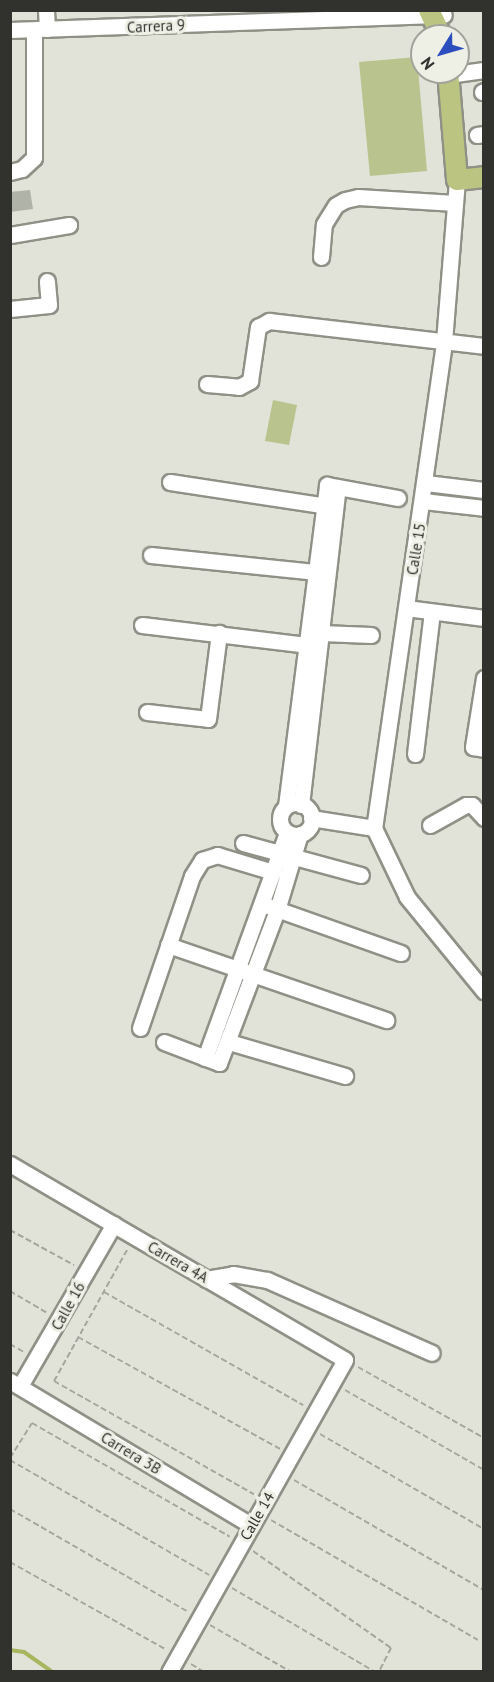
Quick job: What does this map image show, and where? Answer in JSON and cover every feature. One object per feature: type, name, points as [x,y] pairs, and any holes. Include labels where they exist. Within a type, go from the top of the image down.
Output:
[{"type":"main road","name":"Calle 15","points":[[449,84],[457,180]]},
{"type":"main road","points":[[457,180],[483,177]]},
{"type":"street","points":[[10,172],[22,169],[34,158],[40,29],[46,10]]},
{"type":"street","name":"Carrera 9","points":[[10,30],[437,12]]},
{"type":"street","name":"Calle 15","points":[[374,828],[426,483],[444,342],[457,180]]},
{"type":"street","points":[[321,257],[324,224],[336,205],[345,200],[455,203]]},
{"type":"street","points":[[10,235],[69,225]]},
{"type":"street","points":[[10,309],[49,305],[47,281]]},
{"type":"street","points":[[207,384],[239,387],[250,381],[258,327],[269,321],[483,346]]},
{"type":"street","points":[[170,482],[330,507]]},
{"type":"street","points":[[426,483],[483,490]]},
{"type":"street","points":[[212,1060],[229,1042],[295,857],[294,833],[280,819],[294,805],[316,641],[333,486],[398,498]]},
{"type":"street","points":[[423,501],[483,508]]},
{"type":"street","points":[[151,555],[322,572]]},
{"type":"street","points":[[406,608],[483,618]]},
{"type":"street","points":[[415,754],[432,612]]},
{"type":"street","points":[[142,625],[316,641],[371,635]]},
{"type":"street","points":[[147,712],[208,719],[219,633]]},
{"type":"street","points":[[483,681],[473,747],[483,749]]},
{"type":"street","points":[[294,805],[311,818],[374,828],[407,897],[478,978],[483,991]]},
{"type":"street","points":[[430,825],[466,805],[472,805],[483,818]]},
{"type":"street","points":[[212,1060],[237,969],[279,854],[294,833],[308,829],[311,818]]},
{"type":"street","points":[[243,843],[361,875]]},
{"type":"street","points":[[140,1028],[192,876],[202,860],[217,855],[273,872]]},
{"type":"street","points":[[260,903],[401,953]]},
{"type":"street","points":[[168,945],[386,1020]]},
{"type":"street","points":[[164,1041],[212,1060]]},
{"type":"street","points":[[229,1042],[345,1076]]},
{"type":"street","name":"Carrera 4A","points":[[10,1164],[345,1360]]},
{"type":"street","name":"Calle 16","points":[[13,1383],[60,1321],[114,1224]]},
{"type":"street","points":[[206,1279],[233,1274],[267,1280],[432,1353]]},
{"type":"street","name":"Calle 14","points":[[169,1671],[197,1617],[282,1474],[345,1360]]},
{"type":"street","name":"Carrera 3B","points":[[13,1383],[258,1513]]},
{"type":"path","points":[[10,1230],[87,1272]]},
{"type":"path","points":[[134,1237],[54,1381],[258,1513],[478,1640]]},
{"type":"path","points":[[10,1292],[60,1321]]},
{"type":"path","points":[[104,1292],[315,1413]]},
{"type":"path","points":[[78,1337],[291,1455]]},
{"type":"path","points":[[345,1360],[483,1438]]},
{"type":"path","points":[[332,1383],[483,1470]]},
{"type":"path","points":[[375,1671],[10,1459],[32,1423],[241,1543],[391,1648],[379,1671]]},
{"type":"path","points":[[307,1426],[483,1529]]},
{"type":"path","points":[[282,1474],[483,1590]]},
{"type":"path","points":[[10,1509],[291,1671]]},
{"type":"path","points":[[10,1562],[204,1671]]},
{"type":"green space","points":[[410,58],[410,84],[419,84],[427,171],[370,176],[359,62]]},
{"type":"green space","points":[[273,400],[297,405],[289,445],[265,441]]},
{"type":"building","points":[[30,190],[33,209],[10,212],[10,192]]},
{"type":"waterway","points":[[10,1650],[24,1652],[53,1672]]}]
